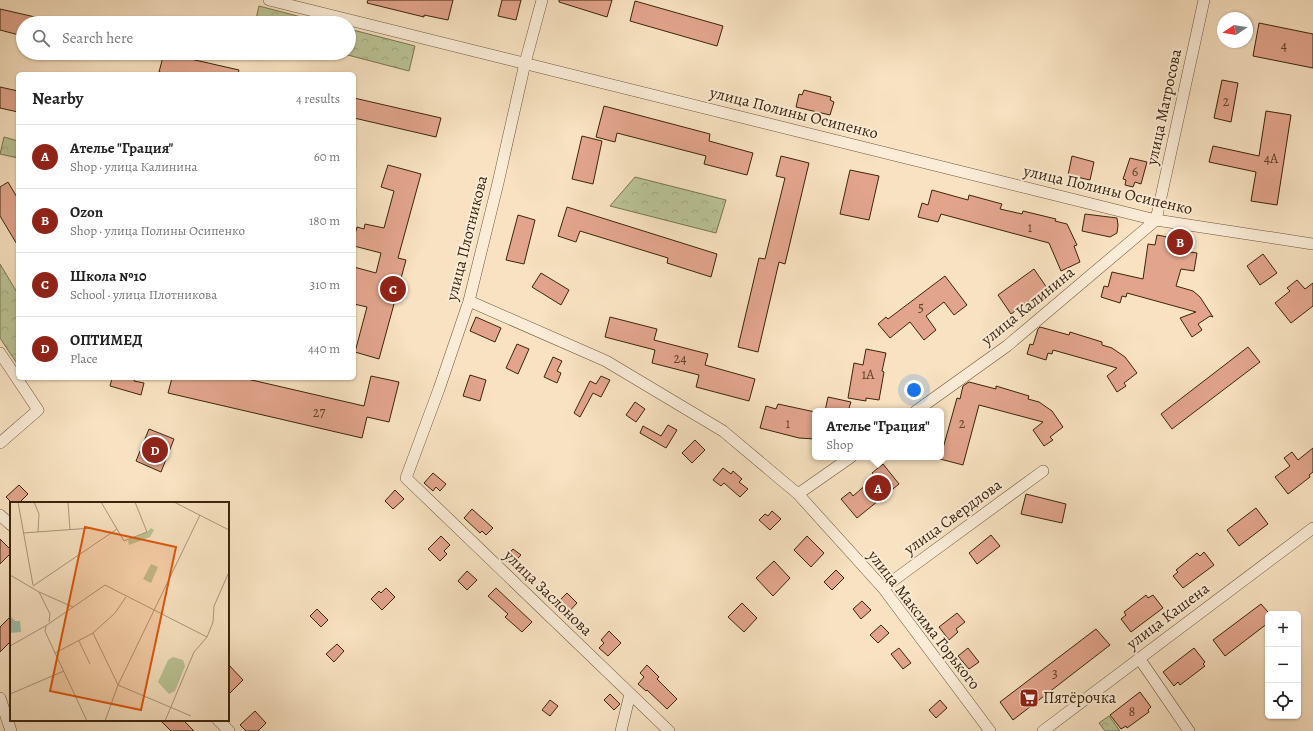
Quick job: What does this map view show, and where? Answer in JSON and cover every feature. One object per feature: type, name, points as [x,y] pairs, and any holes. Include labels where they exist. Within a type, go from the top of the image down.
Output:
[{"type":"street","name":"улица Полины Осипенко","points":[[269,0],[334,16]]},
{"type":"street","name":"улица Плотникова","points":[[406,478],[439,389],[469,301],[498,183],[525,63],[542,0]]},
{"type":"street","name":"улица Матросова","points":[[1156,220],[1204,0]]},
{"type":"street","name":"улица Полины Осипенко","points":[[356,21],[1156,220],[1313,244]]},
{"type":"street","name":"улица Калинина","points":[[920,408],[1007,346],[1156,220]]},
{"type":"street","name":"улица Максима Горького","points":[[469,301],[606,361],[723,431],[798,494],[883,588],[990,731]]},
{"type":"street","points":[[0,353],[16,377]]},
{"type":"street","points":[[0,443],[38,410],[18,380]]},
{"type":"street","points":[[798,494],[847,460]]},
{"type":"street","name":"улица Свердлова","points":[[883,588],[1043,471]]},
{"type":"street","name":"улица Заслонова","points":[[406,478],[668,731]]},
{"type":"street","points":[[0,515],[10,524]]},
{"type":"street","name":"улица Кашена","points":[[1043,731],[1313,528]]},
{"type":"street","points":[[1139,658],[1189,731]]},
{"type":"street","points":[[621,731],[630,694]]},
{"type":"street","points":[[0,698],[11,731]]},
{"type":"street","points":[[219,721],[229,731]]},
{"type":"green space","points":[[259,6],[297,16],[257,16]]},
{"type":"green space","points":[[356,31],[415,46],[409,71],[356,57]]},
{"type":"green space","points":[[4,137],[16,140],[16,158],[0,154]]},
{"type":"green space","points":[[635,177],[726,200],[716,233],[610,206]]},
{"type":"green space","points":[[0,264],[16,291],[16,362],[0,338]]},
{"type":"green space","points":[[1109,716],[1120,731],[1105,731],[1099,723]]},
{"type":"building","points":[[368,0],[453,0],[448,20],[424,15],[424,17],[367,3]]},
{"type":"building","points":[[502,0],[521,0],[516,20],[498,16]]},
{"type":"building","points":[[559,0],[612,0],[607,17],[559,2]]},
{"type":"building","points":[[635,1],[723,26],[717,46],[630,21]]},
{"type":"building","points":[[0,9],[31,16],[16,16],[16,34],[0,30]]},
{"type":"building","points":[[1259,23],[1313,34],[1313,68],[1253,56]]},
{"type":"building","points":[[162,60],[195,60],[239,70],[238,72],[159,72]]},
{"type":"building","points":[[1222,80],[1238,83],[1231,122],[1214,118]]},
{"type":"building","points":[[0,87],[16,91],[16,112],[0,108]]},
{"type":"building","points":[[804,90],[831,97],[830,100],[834,102],[830,115],[796,107],[799,94],[802,95]]},
{"type":"building","points":[[356,98],[441,118],[436,137],[356,118]]},
{"type":"building","points":[[604,106],[710,134],[709,141],[753,153],[747,175],[704,164],[706,156],[617,133],[615,142],[596,137]]},
{"type":"building","points":[[1266,111],[1291,115],[1277,205],[1251,201],[1256,172],[1209,162],[1213,146],[1259,156]]},
{"type":"building","points":[[582,136],[602,141],[593,184],[572,179]]},
{"type":"building","points":[[781,156],[809,163],[785,264],[779,262],[758,352],[738,347],[759,258],[765,259],[785,178],[776,176]]},
{"type":"building","points":[[1072,156],[1094,162],[1090,180],[1068,175]]},
{"type":"building","points":[[1130,158],[1147,162],[1141,184],[1135,182],[1133,187],[1125,185],[1126,180],[1123,179]]},
{"type":"building","points":[[388,165],[421,174],[398,258],[406,260],[379,359],[356,352],[367,307],[356,304],[356,268],[376,273],[381,253],[356,247],[356,231],[357,227],[364,229],[365,224],[384,228],[394,191],[381,187]]},
{"type":"building","points":[[850,170],[879,176],[869,220],[840,214]]},
{"type":"building","points":[[8,182],[16,196],[16,243],[0,216],[0,187]]},
{"type":"building","points":[[932,190],[968,200],[969,195],[1002,204],[1000,209],[1022,214],[1023,211],[1056,219],[1055,221],[1067,224],[1077,245],[1074,246],[1080,262],[1061,271],[1049,243],[941,214],[938,222],[918,217],[922,203],[928,205]]},
{"type":"building","points":[[567,207],[717,254],[711,277],[667,263],[668,258],[580,231],[576,242],[558,236]]},
{"type":"building","points":[[1085,214],[1117,218],[1117,233],[1110,237],[1082,231]]},
{"type":"building","points":[[518,215],[535,220],[524,264],[506,260]]},
{"type":"building","points":[[1157,235],[1184,240],[1182,251],[1197,253],[1194,271],[1181,269],[1176,286],[1193,291],[1200,297],[1213,317],[1210,316],[1198,324],[1202,330],[1192,337],[1180,318],[1196,312],[1127,293],[1126,297],[1122,296],[1120,303],[1101,297],[1104,286],[1108,287],[1112,272],[1143,279],[1148,244],[1155,245]]},
{"type":"building","points":[[1263,254],[1277,273],[1260,285],[1247,266]]},
{"type":"building","points":[[1034,269],[1047,288],[1011,314],[998,295]]},
{"type":"building","points":[[541,273],[569,290],[561,305],[532,287]]},
{"type":"building","points":[[945,276],[967,305],[954,315],[944,302],[926,316],[936,330],[924,340],[910,322],[890,338],[878,324],[886,317],[888,319]]},
{"type":"building","points":[[1297,280],[1305,289],[1313,283],[1313,306],[1291,323],[1275,303],[1290,291],[1287,288]]},
{"type":"building","points":[[476,317],[501,328],[495,342],[470,331]]},
{"type":"building","points":[[610,317],[657,329],[654,340],[708,354],[705,365],[755,379],[749,401],[696,387],[699,375],[652,363],[655,350],[605,337]]},
{"type":"building","points":[[1040,327],[1069,335],[1070,332],[1102,342],[1102,345],[1112,348],[1125,357],[1137,373],[1124,383],[1126,386],[1117,392],[1107,376],[1117,368],[1053,350],[1052,354],[1048,353],[1046,360],[1027,354],[1030,344],[1033,345]]},
{"type":"building","points":[[517,344],[529,349],[518,374],[506,368]]},
{"type":"building","points":[[1248,347],[1260,362],[1172,429],[1161,414]]},
{"type":"building","points":[[866,349],[886,353],[882,371],[884,372],[879,400],[866,398],[866,401],[848,398],[854,363],[863,365]]},
{"type":"building","points":[[553,357],[562,361],[557,371],[561,373],[557,383],[544,377]]},
{"type":"building","points":[[470,375],[486,380],[480,401],[463,396]]},
{"type":"building","points":[[371,376],[399,382],[389,422],[367,417],[362,438],[168,393],[171,380],[252,380],[364,406]]},
{"type":"building","points":[[601,376],[610,380],[601,397],[593,393],[580,417],[574,413],[590,381],[596,384]]},
{"type":"building","points":[[112,380],[134,380],[144,383],[141,395],[110,386]]},
{"type":"building","points":[[969,382],[996,389],[996,386],[1029,396],[1028,399],[1039,402],[1052,411],[1063,427],[1050,437],[1053,440],[1044,446],[1033,430],[1043,422],[979,405],[963,465],[944,460],[944,445],[957,398],[960,399],[963,386]]},
{"type":"building","points":[[828,397],[851,402],[849,408],[826,408]]},
{"type":"building","points":[[635,402],[645,409],[636,422],[626,415]]},
{"type":"building","points":[[778,404],[812,411],[812,439],[799,438],[760,428],[766,406],[776,409]]},
{"type":"building","points":[[668,425],[677,430],[666,448],[640,433],[643,426],[661,436]]},
{"type":"building","points":[[149,429],[174,439],[161,472],[136,461]]},
{"type":"building","points":[[695,440],[705,450],[692,463],[682,453]]},
{"type":"building","points":[[1313,448],[1313,472],[1309,475],[1310,477],[1288,494],[1275,477],[1290,466],[1284,458],[1292,452],[1298,460]]},
{"type":"building","points":[[883,464],[899,484],[857,518],[841,499],[850,492],[853,496],[875,477],[872,473]]},
{"type":"building","points":[[723,468],[731,474],[733,471],[742,479],[739,482],[748,489],[740,497],[724,483],[721,486],[713,480]]},
{"type":"building","points":[[433,473],[446,484],[440,491],[436,487],[433,491],[424,483]]},
{"type":"building","points":[[19,485],[28,494],[20,502],[11,502],[6,497]]},
{"type":"building","points":[[395,490],[404,499],[393,509],[385,501]]},
{"type":"building","points":[[1026,494],[1066,504],[1062,523],[1021,514]]},
{"type":"building","points":[[1256,508],[1268,524],[1239,546],[1227,530]]},
{"type":"building","points":[[472,509],[493,528],[486,535],[482,531],[480,533],[464,518]]},
{"type":"building","points":[[772,511],[781,519],[770,530],[759,520],[765,514],[768,516]]},
{"type":"building","points":[[991,535],[1000,546],[977,564],[969,553]]},
{"type":"building","points":[[441,536],[450,545],[444,551],[447,554],[440,561],[428,549]]},
{"type":"building","points":[[807,536],[824,553],[811,567],[794,550]]},
{"type":"building","points":[[0,539],[10,549],[10,554],[0,564]]},
{"type":"building","points":[[513,549],[521,555],[511,565],[504,559]]},
{"type":"building","points":[[1204,552],[1214,565],[1183,588],[1173,576],[1178,572],[1176,570],[1197,553],[1200,556]]},
{"type":"building","points":[[774,561],[790,578],[773,596],[756,578]]},
{"type":"building","points":[[836,570],[844,578],[832,590],[824,582]]},
{"type":"building","points":[[467,571],[477,580],[467,590],[458,581]]},
{"type":"building","points":[[386,588],[395,597],[382,610],[371,599],[379,591],[381,593]]},
{"type":"building","points":[[496,588],[532,622],[522,632],[505,617],[508,614],[488,596]]},
{"type":"building","points":[[567,593],[577,603],[565,616],[558,610],[562,606],[558,602]]},
{"type":"building","points":[[1146,595],[1148,598],[1153,595],[1163,608],[1131,632],[1121,619],[1126,615],[1124,612]]},
{"type":"building","points":[[862,601],[871,610],[861,619],[853,609]]},
{"type":"building","points":[[742,603],[757,618],[744,632],[728,617]]},
{"type":"building","points":[[1261,604],[1267,611],[1265,611],[1265,625],[1225,656],[1213,640]]},
{"type":"building","points":[[317,609],[328,620],[321,627],[310,616]]},
{"type":"building","points":[[957,613],[965,622],[956,629],[958,632],[949,640],[939,627]]},
{"type":"building","points":[[10,617],[10,642],[0,652],[0,627]]},
{"type":"building","points":[[881,625],[889,633],[878,643],[870,635]]},
{"type":"building","points":[[1096,629],[1110,645],[1013,720],[1000,702]]},
{"type":"building","points":[[609,631],[621,643],[608,656],[599,648],[604,643],[601,640]]},
{"type":"building","points":[[337,644],[344,651],[334,662],[326,654]]},
{"type":"building","points":[[899,648],[911,663],[903,669],[891,654]]},
{"type":"building","points":[[968,648],[979,662],[969,669],[958,656]]},
{"type":"building","points":[[1194,648],[1205,662],[1203,664],[1205,666],[1180,685],[1178,682],[1174,686],[1163,672]]},
{"type":"building","points":[[229,665],[243,680],[229,694]]},
{"type":"building","points":[[647,665],[659,677],[657,679],[677,699],[667,709],[647,690],[646,691],[638,684],[644,677],[640,673]]},
{"type":"building","points":[[1140,692],[1151,707],[1148,710],[1149,712],[1127,728],[1126,726],[1121,729],[1110,715]]},
{"type":"building","points":[[610,694],[620,704],[614,710],[604,700]]},
{"type":"building","points":[[550,700],[558,706],[550,716],[542,710]]},
{"type":"building","points":[[940,700],[947,708],[936,718],[929,710]]},
{"type":"building","points":[[255,711],[266,723],[258,731],[246,731],[240,725]]},
{"type":"building","points":[[161,721],[184,721],[194,731],[171,731]]},
{"type":"place","name":"Ozon","points":[[1180,242]]},
{"type":"place","name":"Школа №10","points":[[393,289]]},
{"type":"place","name":"ОПТИМЕД","points":[[155,450]]},
{"type":"place","name":"Ателье \"Грация\"","points":[[878,488]]},
{"type":"place","name":"Пятёрочка","points":[[1029,698]]}]
